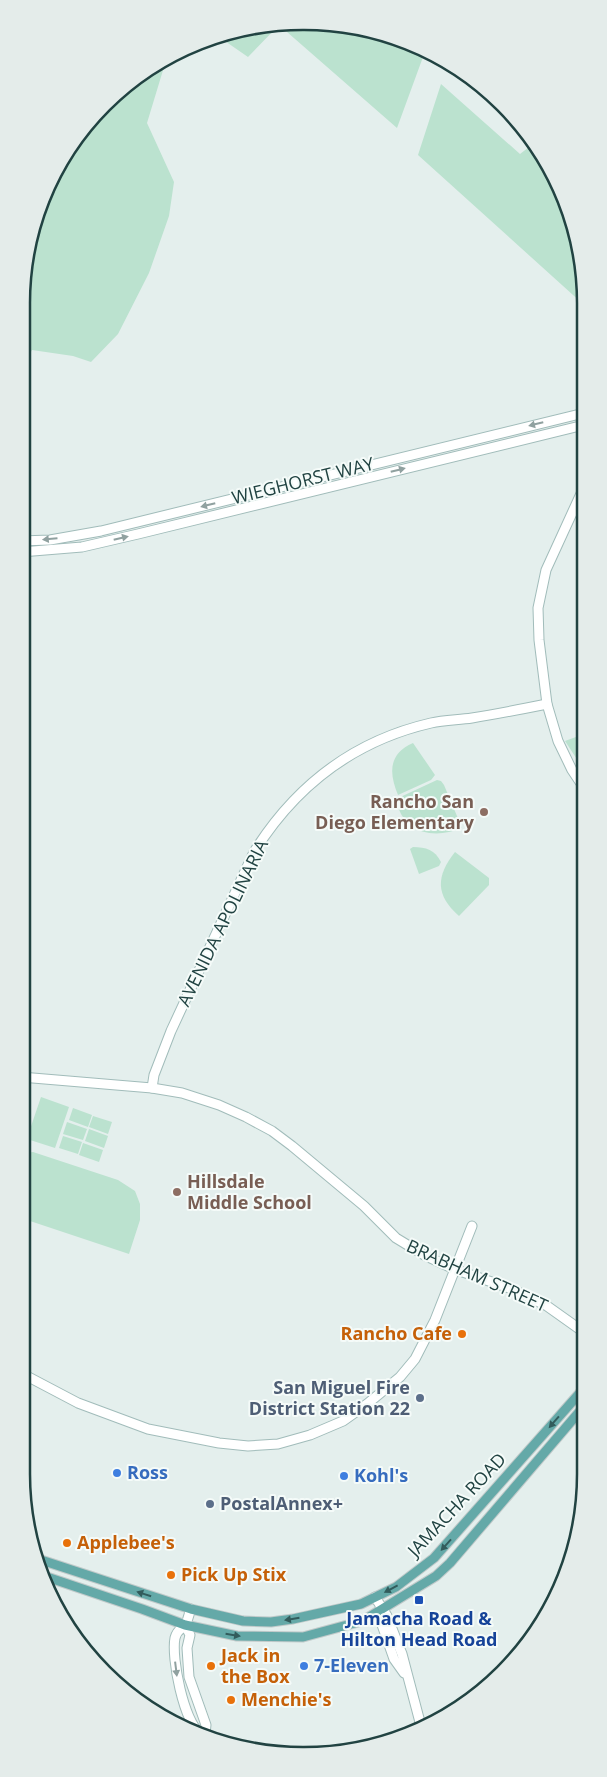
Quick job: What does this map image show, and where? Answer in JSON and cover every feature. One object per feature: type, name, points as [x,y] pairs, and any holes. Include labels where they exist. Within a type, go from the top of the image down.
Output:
[{"type":"main road","name":"JAMACHA ROAD","points":[[45,1561],[191,1609],[243,1620],[271,1622],[321,1614],[361,1604],[396,1587],[434,1558],[577,1396]]},
{"type":"main road","name":"JAMACHA ROAD","points":[[51,1578],[186,1625],[237,1636],[303,1637],[362,1621],[436,1576],[450,1563],[577,1415]]},
{"type":"street","name":"WIEGHORST WAY","points":[[30,541],[50,540],[101,531],[577,414]]},
{"type":"street","name":"WIEGHORST WAY","points":[[30,551],[82,547],[577,426]]},
{"type":"street","points":[[577,501],[546,570],[538,608],[539,640],[547,704],[558,741],[577,778]]},
{"type":"street","name":"AVENIDA APOLINARIA","points":[[152,1088],[154,1075],[171,1031],[254,852],[289,803],[323,773],[358,750],[403,731],[432,723],[547,704]]},
{"type":"street","name":"BRABHAM STREET","points":[[30,1078],[152,1088],[182,1093],[219,1105],[246,1117],[272,1131],[364,1206],[396,1238],[424,1256],[512,1289],[547,1306],[577,1327]]},
{"type":"street","points":[[30,1377],[78,1404],[148,1429],[219,1443],[248,1446],[278,1444],[310,1434],[343,1421],[386,1390],[415,1359],[435,1320],[472,1226]]},
{"type":"street","points":[[375,1597],[387,1616],[402,1654],[420,1721]]},
{"type":"street","points":[[191,1609],[186,1625],[178,1631],[174,1644],[177,1680],[193,1723]]},
{"type":"street","points":[[186,1625],[190,1635],[187,1648],[190,1677],[206,1728]]},
{"type":"green space","points":[[304,30],[357,35],[374,39],[423,57],[397,128],[286,31]]},
{"type":"green space","points":[[272,32],[248,57],[226,42]]},
{"type":"green space","points":[[163,69],[147,123],[174,182],[169,216],[149,273],[118,334],[91,362],[73,356],[32,350],[30,353],[32,268],[39,233],[58,183],[76,152],[110,110],[137,87]]},
{"type":"green space","points":[[441,84],[520,154],[528,148],[549,183],[568,233],[575,268],[577,298],[418,155]]},
{"type":"green space","points":[[577,737],[577,759],[565,741]]},
{"type":"green space","points":[[413,743],[435,775],[431,780],[398,795],[392,772],[395,758],[405,747]]},
{"type":"green space","points":[[437,780],[441,781],[444,785],[462,828],[440,833],[420,831],[405,820],[399,810],[396,799]]},
{"type":"green space","points":[[413,847],[433,852],[441,862],[439,866],[419,874],[410,849]]},
{"type":"green space","points":[[455,852],[489,878],[489,885],[459,916],[446,901],[441,885],[444,869]]},
{"type":"green space","points":[[41,1097],[69,1107],[55,1148],[30,1140],[30,1129]]},
{"type":"green space","points":[[73,1108],[92,1115],[88,1127],[69,1120]]},
{"type":"green space","points":[[93,1116],[112,1122],[108,1134],[89,1127]]},
{"type":"green space","points":[[67,1122],[87,1129],[83,1140],[63,1134]]},
{"type":"green space","points":[[89,1129],[108,1136],[104,1148],[85,1141]]},
{"type":"green space","points":[[63,1136],[82,1142],[78,1154],[59,1148]]},
{"type":"green space","points":[[83,1143],[103,1150],[99,1162],[79,1155]]},
{"type":"green space","points":[[30,1152],[118,1180],[135,1191],[140,1204],[140,1220],[129,1254],[30,1221]]},
{"type":"place","name":"Rancho San Diego Elementary","points":[[484,812]]},
{"type":"place","name":"Hillsdale Middle School","points":[[177,1192]]},
{"type":"place","name":"Rancho Cafe","points":[[462,1334]]},
{"type":"place","name":"San Miguel Fire District Station 22","points":[[420,1398]]},
{"type":"place","name":"Ross","points":[[117,1473]]},
{"type":"place","name":"Kohl's","points":[[344,1476]]},
{"type":"place","name":"PostalAnnex+","points":[[210,1504]]},
{"type":"place","name":"Applebee's","points":[[67,1543]]},
{"type":"place","name":"Pick Up Stix","points":[[171,1575]]},
{"type":"place","name":"Jamacha Road & Hilton Head Road","points":[[419,1600]]},
{"type":"place","name":"Jack in the Box","points":[[211,1666]]},
{"type":"place","name":"7-Eleven","points":[[304,1666]]},
{"type":"place","name":"Menchie's","points":[[231,1700]]}]
